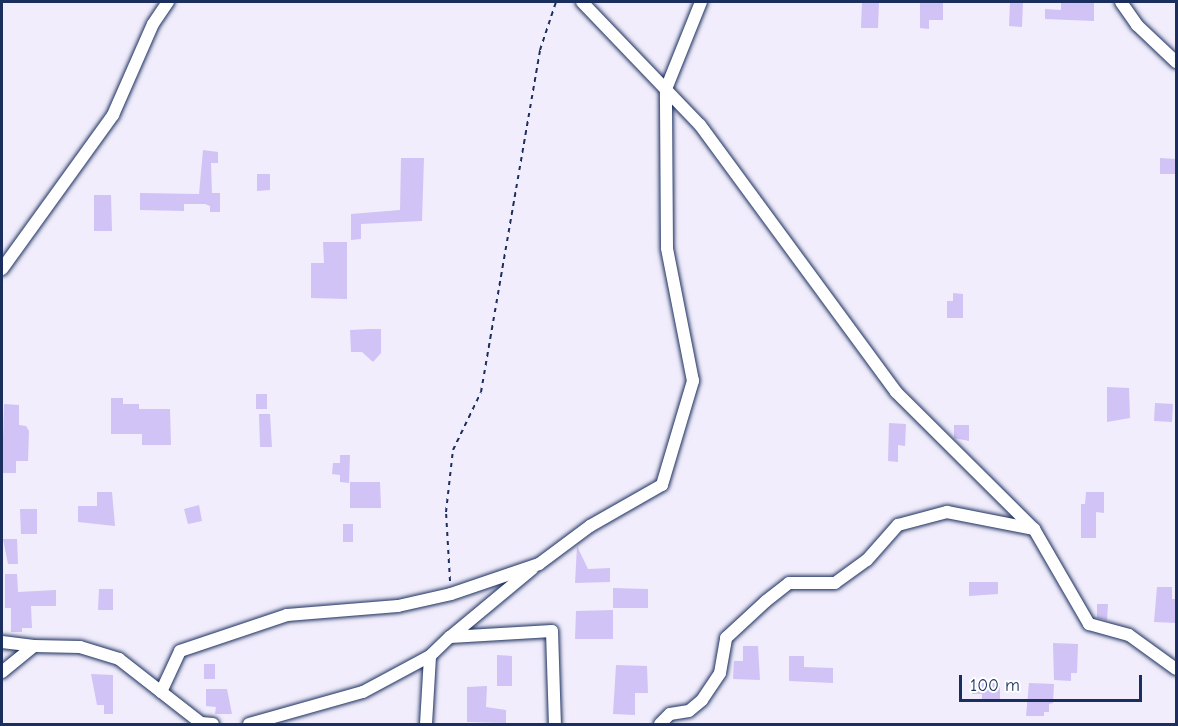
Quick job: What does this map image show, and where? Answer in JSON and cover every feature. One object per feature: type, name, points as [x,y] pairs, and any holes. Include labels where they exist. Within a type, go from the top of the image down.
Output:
[{"type":"street","points":[[2,269],[113,115],[153,24],[168,2]]},
{"type":"street","points":[[582,2],[700,125],[896,392],[1034,529],[1089,624],[1129,635],[1176,669]]},
{"type":"street","points":[[249,724],[274,722],[363,692],[430,656],[539,564],[590,526],[662,485],[693,381],[667,248],[666,89],[700,2]]},
{"type":"street","points":[[1121,2],[1137,25],[1176,62]]},
{"type":"street","points":[[660,724],[670,714],[689,711],[702,700],[720,673],[726,638],[766,601],[789,583],[834,583],[867,560],[898,525],[947,512],[1034,529]]},
{"type":"street","points":[[161,692],[180,651],[287,615],[398,606],[451,594],[539,564]]},
{"type":"street","points":[[450,638],[552,631],[555,724]]},
{"type":"street","points":[[2,642],[34,646],[80,647],[119,659],[201,723],[213,724]]},
{"type":"street","points":[[2,672],[34,646]]},
{"type":"street","points":[[426,724],[430,656]]},
{"type":"path","points":[[451,594],[446,512],[453,450],[481,392],[540,50],[556,2]]},
{"type":"building","points":[[862,2],[879,2],[878,28],[861,28]]},
{"type":"building","points":[[920,2],[943,2],[943,20],[929,20],[929,29],[920,28]]},
{"type":"building","points":[[1010,2],[1023,2],[1022,27],[1009,26]]},
{"type":"building","points":[[1061,2],[1094,2],[1094,21],[1045,19],[1045,9],[1061,10]]},
{"type":"building","points":[[203,150],[218,152],[218,163],[211,163],[212,193],[220,193],[220,212],[210,212],[210,206],[205,204],[184,204],[184,211],[140,210],[140,193],[199,194]]},
{"type":"building","points":[[401,158],[424,158],[422,221],[361,224],[361,239],[351,240],[351,214],[400,210]]},
{"type":"building","points":[[1160,158],[1176,159],[1176,174],[1160,174]]},
{"type":"building","points":[[257,174],[270,174],[270,190],[257,191]]},
{"type":"building","points":[[94,195],[111,195],[112,231],[94,231]]},
{"type":"building","points":[[323,242],[347,242],[347,299],[311,298],[311,263],[324,263]]},
{"type":"building","points":[[953,293],[963,294],[963,318],[947,318],[947,301],[953,301]]},
{"type":"building","points":[[381,329],[381,353],[373,362],[362,352],[351,352],[350,330]]},
{"type":"building","points":[[1107,387],[1129,388],[1130,418],[1107,422]]},
{"type":"building","points":[[256,394],[267,394],[267,409],[256,409]]},
{"type":"building","points":[[111,398],[123,398],[123,404],[139,404],[139,409],[170,409],[171,445],[142,445],[142,434],[111,434]]},
{"type":"building","points":[[1155,403],[1173,404],[1172,422],[1154,421]]},
{"type":"building","points":[[4,404],[19,405],[19,425],[26,426],[29,431],[28,461],[16,461],[16,473],[2,473]]},
{"type":"building","points":[[259,414],[270,414],[272,447],[260,447]]},
{"type":"building","points":[[889,423],[906,424],[905,446],[898,445],[898,462],[888,461]]},
{"type":"building","points":[[954,425],[969,425],[969,441],[954,438]]},
{"type":"building","points":[[340,455],[350,455],[349,483],[340,482],[340,475],[332,474],[333,463],[340,463]]},
{"type":"building","points":[[350,482],[380,482],[381,508],[350,508]]},
{"type":"building","points":[[97,492],[112,492],[115,526],[78,522],[78,506],[97,506]]},
{"type":"building","points":[[1086,492],[1104,492],[1104,513],[1096,512],[1096,538],[1081,538],[1081,504],[1085,504]]},
{"type":"building","points":[[199,505],[202,521],[188,524],[184,509]]},
{"type":"building","points":[[20,509],[37,509],[37,534],[21,534]]},
{"type":"building","points":[[343,524],[353,524],[353,542],[343,542]]},
{"type":"building","points":[[3,539],[17,539],[18,564],[8,564]]},
{"type":"building","points":[[577,546],[588,569],[610,568],[610,582],[575,583]]},
{"type":"building","points":[[5,574],[17,574],[18,592],[56,590],[56,606],[31,606],[32,628],[22,628],[22,632],[11,632],[11,608],[5,608]]},
{"type":"building","points":[[969,582],[998,582],[998,594],[969,596]]},
{"type":"building","points":[[1157,587],[1172,587],[1172,599],[1176,599],[1176,623],[1154,622]]},
{"type":"building","points":[[613,588],[648,589],[648,608],[613,608]]},
{"type":"building","points":[[99,589],[113,589],[113,610],[98,610]]},
{"type":"building","points":[[1097,604],[1108,604],[1107,620],[1097,618]]},
{"type":"building","points":[[613,610],[613,639],[575,639],[576,611]]},
{"type":"building","points":[[1053,643],[1078,644],[1077,673],[1071,673],[1071,681],[1054,680]]},
{"type":"building","points":[[743,646],[758,646],[760,680],[733,679],[734,661],[743,661]]},
{"type":"building","points":[[497,655],[512,656],[512,686],[497,686]]},
{"type":"building","points":[[789,656],[804,656],[804,667],[833,668],[833,683],[789,681]]},
{"type":"building","points":[[204,664],[215,664],[215,679],[204,679]]},
{"type":"building","points":[[616,665],[647,666],[648,693],[635,693],[635,715],[613,714]]},
{"type":"building","points":[[91,674],[113,675],[113,714],[104,714],[104,705],[97,705]]},
{"type":"building","points":[[972,683],[1000,683],[1000,701],[982,700],[982,694],[972,694]]},
{"type":"building","points":[[1029,683],[1054,684],[1053,703],[1049,704],[1049,712],[1044,712],[1044,716],[1026,716]]},
{"type":"building","points":[[487,686],[486,707],[506,710],[506,723],[467,722],[467,687]]},
{"type":"building","points":[[206,689],[227,689],[232,714],[215,714],[216,707],[206,706]]}]
